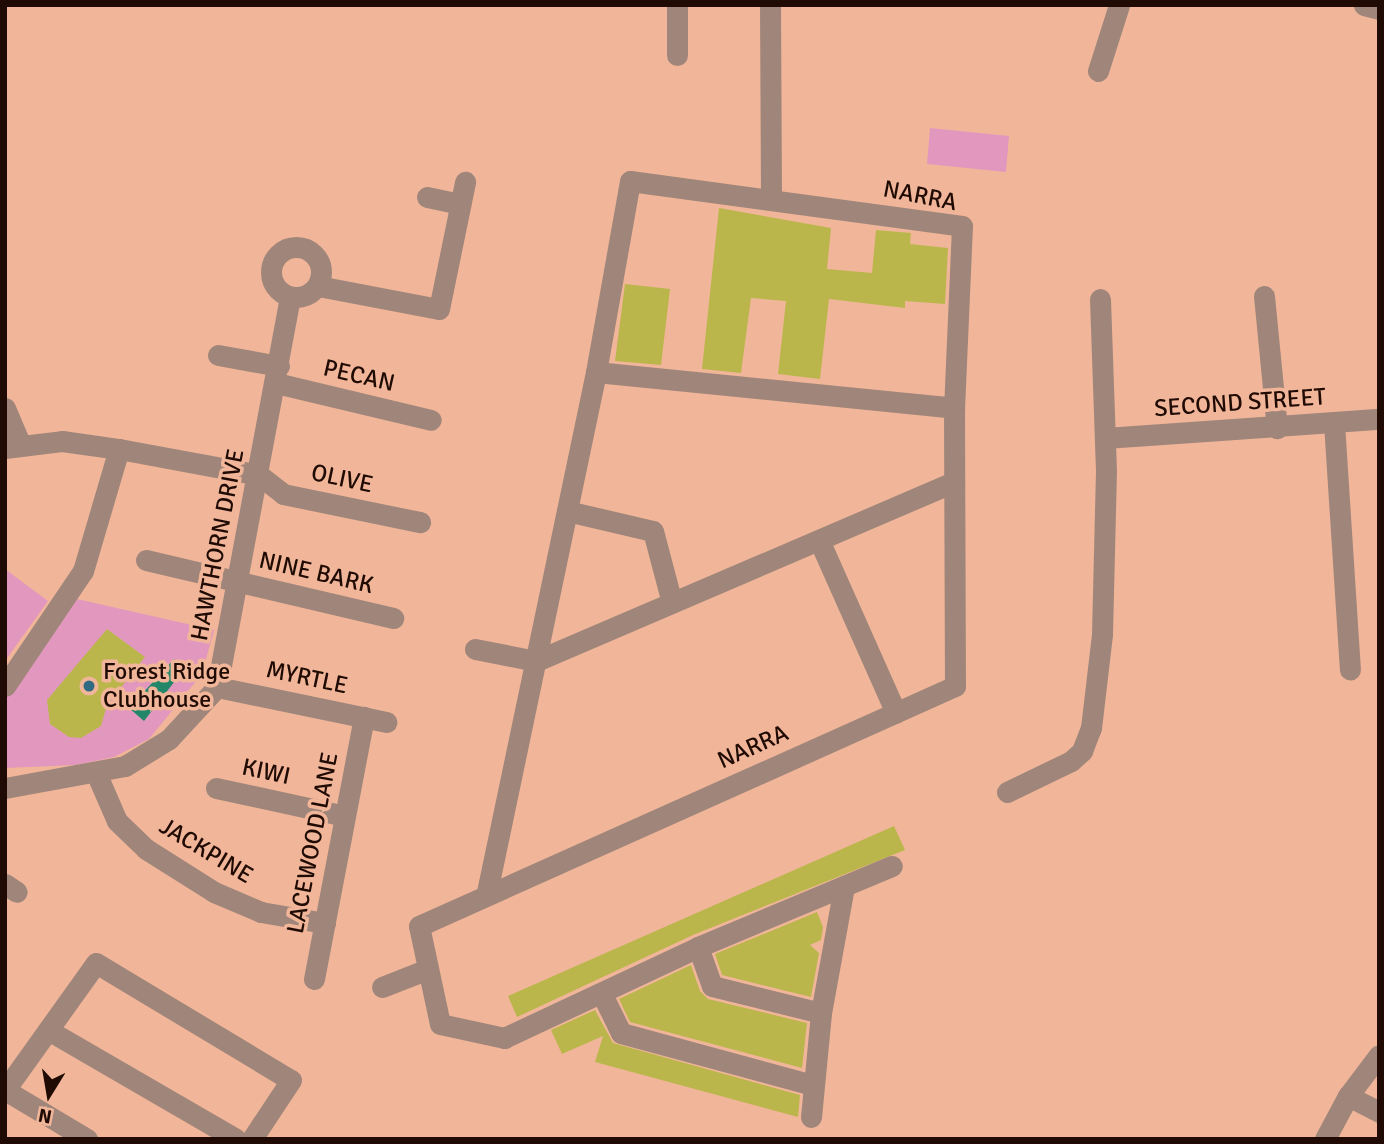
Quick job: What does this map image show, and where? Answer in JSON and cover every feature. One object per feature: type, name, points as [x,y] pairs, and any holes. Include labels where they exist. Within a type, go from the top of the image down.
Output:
[{"type":"street","points":[[677,5],[677,55]]},
{"type":"street","points":[[770,5],[771,199]]},
{"type":"street","points":[[1098,71],[1119,5]]},
{"type":"street","points":[[1364,5],[1379,9]]},
{"type":"street","name":"NARRA","points":[[630,181],[962,226],[954,408],[955,686],[487,892],[596,372],[630,181]]},
{"type":"street","points":[[318,286],[439,309],[465,183]]},
{"type":"street","points":[[427,197],[460,204]]},
{"type":"street","points":[[291,247],[310,251],[321,267],[318,286],[310,293],[290,297],[274,286],[271,276],[275,258],[291,247]]},
{"type":"street","points":[[1264,296],[1278,428]]},
{"type":"street","name":"HAWTHORN DRIVE","points":[[217,687],[259,475],[290,297]]},
{"type":"street","points":[[1007,792],[1071,761],[1082,751],[1091,728],[1101,634],[1105,438],[1100,299]]},
{"type":"street","name":"PECAN","points":[[218,355],[431,420]]},
{"type":"street","points":[[596,372],[954,408]]},
{"type":"street","points":[[5,408],[13,446],[62,441],[259,475]]},
{"type":"street","name":"SECOND STREET","points":[[1105,438],[1278,428],[1379,418]]},
{"type":"street","points":[[1334,423],[1350,669]]},
{"type":"street","points":[[5,686],[83,571],[119,449]]},
{"type":"street","name":"OLIVE","points":[[259,475],[283,494],[420,522]]},
{"type":"street","points":[[474,649],[536,661],[954,482]]},
{"type":"street","points":[[567,511],[653,531],[672,603]]},
{"type":"street","points":[[819,540],[896,713]]},
{"type":"street","name":"NINE BARK","points":[[146,561],[393,618]]},
{"type":"street","points":[[5,788],[97,775],[125,766],[169,739],[217,687]]},
{"type":"street","name":"MYRTLE","points":[[217,687],[386,722]]},
{"type":"street","name":"LACEWOOD LANE","points":[[314,979],[364,717]]},
{"type":"street","name":"JACKPINE","points":[[97,775],[117,821],[146,849],[214,892],[261,912],[324,923]]},
{"type":"street","name":"KIWI","points":[[216,788],[345,816]]},
{"type":"street","points":[[487,892],[419,926],[440,1024],[504,1038],[698,947],[892,866]]},
{"type":"street","points":[[811,1117],[821,1013],[844,886]]},
{"type":"street","points":[[698,947],[712,986],[821,1013]]},
{"type":"street","points":[[87,1139],[5,1090],[96,963],[291,1080],[252,1139]]},
{"type":"street","points":[[382,987],[428,969]]},
{"type":"street","points":[[602,994],[621,1033],[813,1085]]},
{"type":"street","points":[[48,1030],[236,1139]]},
{"type":"street","points":[[1325,1139],[1348,1096],[1379,1055]]},
{"type":"street","points":[[1348,1096],[1379,1112]]},
{"type":"shaded area","points":[[930,128],[1009,136],[1006,172],[927,164]]},
{"type":"shaded area","points":[[5,569],[48,601],[5,661]]},
{"type":"shaded area","points":[[77,599],[214,630],[202,674],[149,739],[114,757],[76,765],[5,768],[5,700]]},
{"type":"shaded area","points":[[174,659],[185,668],[144,721],[129,708]]},
{"type":"building","points":[[719,208],[831,228],[827,269],[872,273],[876,230],[911,233],[910,244],[948,248],[945,304],[905,301],[905,308],[829,299],[820,379],[778,374],[786,301],[751,298],[741,373],[702,369]]},
{"type":"building","points":[[625,284],[670,289],[661,365],[615,361]]},
{"type":"building","name":"Forest Ridge Clubhouse","points":[[107,629],[145,657],[107,705],[101,726],[81,738],[69,737],[50,724],[47,700]]},
{"type":"building","points":[[894,826],[905,850],[693,935],[517,1017],[508,996]]},
{"type":"building","points":[[817,912],[823,927],[821,940],[810,945],[819,953],[811,997],[722,975],[715,954]]},
{"type":"building","points":[[691,965],[700,991],[708,999],[807,1023],[802,1068],[630,1022],[619,999]]},
{"type":"building","points":[[595,1010],[613,1043],[800,1095],[798,1117],[595,1062],[603,1036],[562,1054],[551,1030]]},
{"type":"place","name":"Forest Ridge Clubhouse","points":[[89,686]]}]
